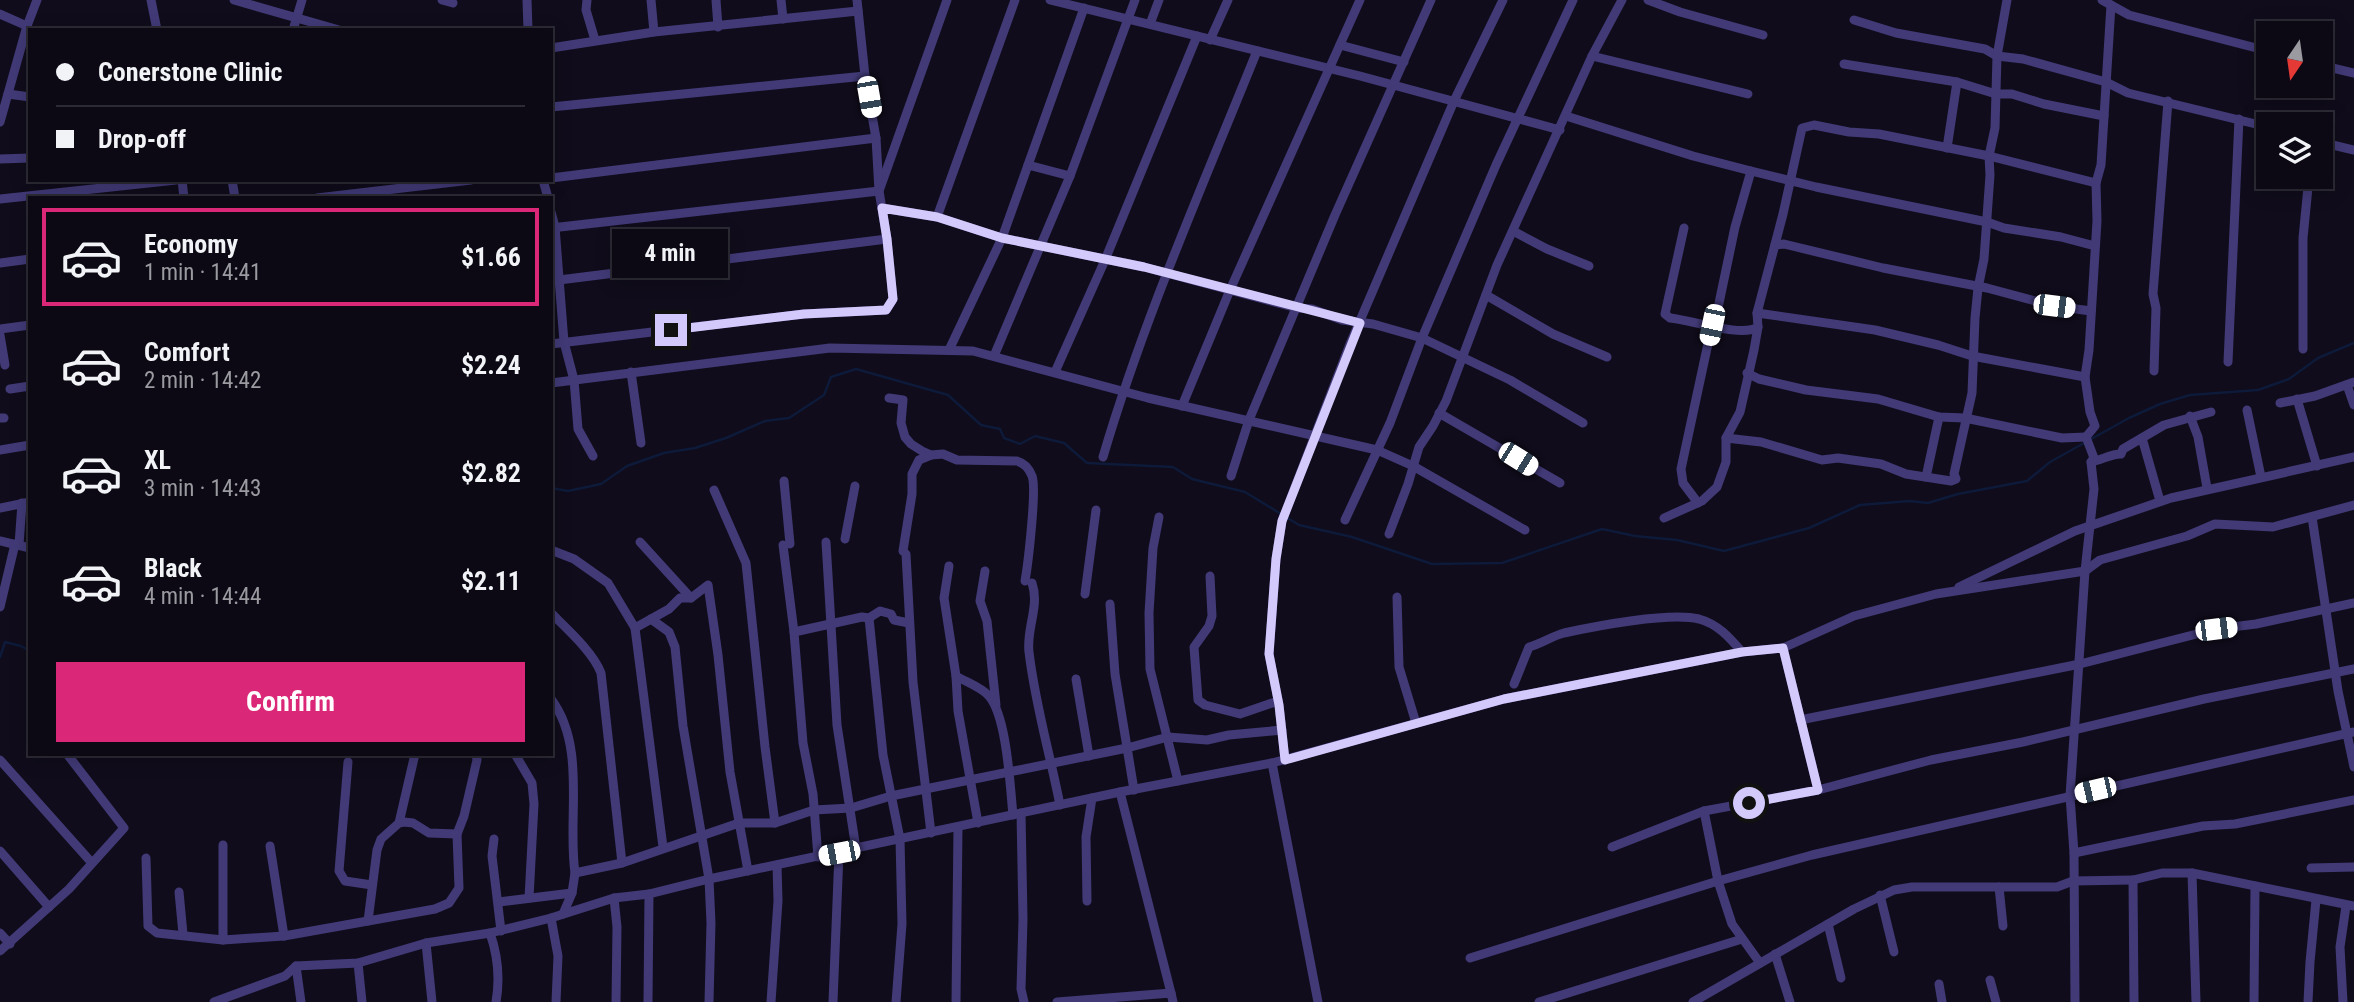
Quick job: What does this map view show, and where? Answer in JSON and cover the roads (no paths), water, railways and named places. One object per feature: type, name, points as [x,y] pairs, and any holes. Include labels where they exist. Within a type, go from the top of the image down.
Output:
[{"type":"street","points":[[0,120],[37,0]]},
{"type":"street","points":[[151,0],[157,28]]},
{"type":"street","points":[[234,0],[333,28]]},
{"type":"street","points":[[294,28],[302,0]]},
{"type":"street","points":[[442,0],[453,3]]},
{"type":"street","points":[[527,0],[528,28]]},
{"type":"street","points":[[587,0],[586,9],[595,40]]},
{"type":"street","points":[[651,0],[653,32]]},
{"type":"street","points":[[716,0],[718,27]]},
{"type":"street","points":[[781,0],[783,19]]},
{"type":"street","points":[[553,344],[804,314],[881,312],[889,307],[893,299],[887,239],[857,0]]},
{"type":"street","points":[[879,191],[947,0]]},
{"type":"street","points":[[937,217],[1015,0]]},
{"type":"street","points":[[1050,0],[1088,6],[1127,19],[1560,130]]},
{"type":"street","points":[[994,356],[1070,176],[1135,0]]},
{"type":"street","points":[[1150,24],[1159,0]]},
{"type":"street","points":[[1210,40],[1227,0]]},
{"type":"street","points":[[1182,406],[1230,290],[1360,0]]},
{"type":"street","points":[[1231,476],[1249,420],[1431,0]]},
{"type":"street","points":[[1285,760],[1269,654],[1276,559],[1282,521],[1314,435],[1454,101],[1503,0]]},
{"type":"street","points":[[1345,520],[1518,118],[1573,0]]},
{"type":"street","points":[[1389,534],[1419,447],[1446,401],[1497,265],[1592,56],[1622,0]]},
{"type":"street","points":[[1648,0],[1680,12],[1763,35]]},
{"type":"street","points":[[1726,438],[1761,442],[1822,460],[1838,458],[1881,464],[1906,474],[1953,482],[1956,479],[1954,474],[1972,393],[1972,356],[1987,222],[1989,156],[1995,128],[1997,56],[2007,0]]},
{"type":"street","points":[[2102,0],[2129,15],[2256,48]]},
{"type":"street","points":[[1747,373],[1759,379],[1806,390],[1878,399],[1939,417],[1965,418],[2062,438],[2086,437],[2095,426],[2085,377],[2097,221],[2096,183],[2101,165],[2111,5]]},
{"type":"street","points":[[949,350],[1002,238],[1088,6]]},
{"type":"street","points":[[553,48],[653,32],[858,11]]},
{"type":"street","points":[[0,14],[27,31]]},
{"type":"street","points":[[1854,20],[1896,33],[1986,49],[1997,56],[2023,59],[2106,82],[2128,93],[2256,124]]},
{"type":"street","points":[[1055,372],[1105,260],[1197,36]]},
{"type":"street","points":[[1340,45],[1404,62]]},
{"type":"street","points":[[1103,457],[1123,392],[1166,274],[1258,51]]},
{"type":"street","points":[[1592,56],[1748,94]]},
{"type":"street","points":[[1844,64],[1957,82],[1996,94],[2012,94],[2044,104],[2104,116]]},
{"type":"street","points":[[2333,68],[2354,73]]},
{"type":"street","points":[[553,107],[865,76]]},
{"type":"street","points":[[1947,148],[1957,82]]},
{"type":"street","points":[[8,94],[28,97]]},
{"type":"street","points":[[2154,371],[2154,294],[2168,101]]},
{"type":"street","points":[[1566,116],[1693,156],[1751,171],[2095,246]]},
{"type":"street","points":[[2228,362],[2239,120]]},
{"type":"street","points":[[1664,519],[1709,497],[1717,487],[1726,462],[1726,438],[1740,411],[1758,327],[1757,313],[1801,130],[1808,125],[1879,134],[1989,156],[2096,183]]},
{"type":"street","points":[[553,178],[876,138]]},
{"type":"street","points":[[2333,145],[2354,150]]},
{"type":"street","points":[[0,159],[28,158]]},
{"type":"street","points":[[1028,165],[1070,176]]},
{"type":"street","points":[[1698,503],[1682,483],[1681,469],[1735,227],[1751,171]]},
{"type":"street","points":[[0,199],[157,182]]},
{"type":"street","points":[[334,196],[454,182]]},
{"type":"street","points":[[2303,349],[2303,238],[2308,189]]},
{"type":"street","points":[[593,456],[578,429],[574,380],[564,342],[555,280],[553,227],[879,191]]},
{"type":"street","points":[[882,208],[937,217],[1002,238],[1166,274],[1422,338],[1510,380],[1583,423]]},
{"type":"street","points":[[1684,228],[1665,314],[1670,318],[1726,330],[1747,331],[1758,327]]},
{"type":"street","points":[[1513,230],[1589,266]]},
{"type":"street","points":[[555,280],[887,239]]},
{"type":"street","points":[[1775,245],[1784,244],[2054,306],[2091,311]]},
{"type":"street","points":[[0,263],[28,259]]},
{"type":"street","points":[[1486,295],[1553,334],[1606,357]]},
{"type":"street","points":[[1757,313],[1875,330],[1972,356],[2085,377]]},
{"type":"street","points":[[0,329],[28,325]]},
{"type":"street","points":[[0,335],[5,365]]},
{"type":"street","points":[[553,383],[830,348],[973,351],[1123,392],[1377,450],[1413,466],[1525,530]]},
{"type":"street","points":[[631,372],[641,443]]},
{"type":"street","points":[[2280,403],[2315,396],[2350,383],[2354,405]]},
{"type":"street","points":[[10,390],[28,386]]},
{"type":"street","points":[[889,398],[903,400],[901,423],[905,437],[911,444],[931,456]]},
{"type":"street","points":[[2297,399],[2317,466]]},
{"type":"street","points":[[2247,410],[2261,477]]},
{"type":"street","points":[[2091,462],[2112,454],[2121,454],[2123,449],[2157,428],[2190,416],[2211,412]]},
{"type":"street","points":[[1439,413],[1560,483]]},
{"type":"street","points":[[2190,416],[2198,437],[2207,488]]},
{"type":"street","points":[[1926,477],[1939,417]]},
{"type":"street","points":[[2075,1002],[2074,853],[2070,796],[2085,571],[2094,489],[2091,462],[2094,458],[2086,437]]},
{"type":"street","points":[[2142,438],[2160,501]]},
{"type":"street","points":[[0,450],[28,445]]},
{"type":"street","points":[[931,833],[913,682],[905,553],[913,493],[912,474],[919,460],[931,456],[943,454],[957,460],[1017,461],[1025,464],[1033,478],[1028,582],[1035,602],[1028,649],[1034,689],[1060,805]]},
{"type":"street","points":[[1946,593],[2089,526],[2160,501],[2207,488],[2354,457]]},
{"type":"street","points":[[784,481],[786,544],[803,743],[814,810],[818,857]]},
{"type":"street","points":[[845,539],[855,486]]},
{"type":"street","points":[[714,490],[746,563],[775,823]]},
{"type":"street","points":[[0,508],[26,503],[0,607]]},
{"type":"street","points":[[220,1001],[285,976],[296,966],[358,963],[426,943],[490,933],[551,918],[614,898],[649,894],[1120,792],[1272,763],[1504,699],[1742,652],[1783,648],[1861,614],[1946,593],[2085,571],[2100,560],[2187,536],[2216,524],[2273,527],[2354,505]]},
{"type":"street","points":[[1085,594],[1096,510]]},
{"type":"street","points":[[1159,517],[1153,548],[1149,613],[1150,669],[1178,781]]},
{"type":"street","points":[[2312,517],[2335,672],[2350,733],[2354,767]]},
{"type":"street","points":[[0,541],[28,548]]},
{"type":"street","points":[[640,542],[691,597]]},
{"type":"street","points":[[826,542],[837,725],[856,849]]},
{"type":"street","points":[[553,551],[574,559],[608,583],[635,628],[663,847]]},
{"type":"street","points":[[949,565],[944,598],[956,676],[958,711],[978,823]]},
{"type":"street","points":[[985,571],[980,601],[987,621],[996,707],[1017,814],[1023,906],[1021,989],[1024,1002],[1031,1002]]},
{"type":"street","points":[[1210,576],[1212,616],[1209,626],[1194,646],[1198,700],[1205,705],[1240,714],[1278,701]]},
{"type":"street","points":[[635,628],[669,609],[680,598],[691,597],[708,585],[730,772],[748,871]]},
{"type":"street","points":[[1397,597],[1399,667],[1416,723]]},
{"type":"street","points":[[1800,720],[2080,664],[2216,629],[2256,624],[2354,603]]},
{"type":"street","points":[[1110,604],[1115,674],[1134,790]]},
{"type":"street","points":[[794,632],[862,617],[869,618],[880,611],[891,614],[894,620],[909,623]]},
{"type":"street","points":[[553,614],[572,634],[601,673],[622,863]]},
{"type":"street","points":[[1514,684],[1529,647],[1562,634],[1664,617],[1699,620],[1723,630],[1742,652]]},
{"type":"street","points":[[869,618],[883,755],[900,839],[902,923],[896,1002]]},
{"type":"street","points":[[651,619],[670,632],[674,641],[683,726],[709,879],[709,1002]]},
{"type":"street","points":[[1783,648],[1818,790]]},
{"type":"street","points":[[1612,847],[1704,811],[1818,790],[1931,760],[2354,669]]},
{"type":"street","points":[[956,676],[988,694],[996,707]]},
{"type":"street","points":[[1076,679],[1089,756]]},
{"type":"street","points":[[553,702],[559,709],[571,754],[572,852],[575,873],[572,893],[563,914]]},
{"type":"street","points":[[575,873],[622,863],[739,823],[775,823],[814,810],[850,808],[891,796],[1052,764],[1168,737],[1207,740],[1282,730]]},
{"type":"street","points":[[1470,958],[1718,881],[1812,855],[2350,733]]},
{"type":"street","points":[[0,951],[49,907],[124,828],[69,756]]},
{"type":"street","points":[[368,921],[378,845],[399,822],[415,756]]},
{"type":"street","points":[[146,858],[148,926],[157,933],[223,940],[284,936],[435,909],[449,903],[459,888],[457,834],[464,816],[476,756]]},
{"type":"street","points":[[516,756],[529,775],[534,804],[529,898]]},
{"type":"street","points":[[0,760],[92,863]]},
{"type":"street","points":[[348,762],[339,871],[345,881],[372,885]]},
{"type":"street","points":[[1272,763],[1318,1002]]},
{"type":"street","points":[[1058,1002],[1172,997],[1120,792]]},
{"type":"street","points":[[1087,901],[1085,848],[1092,798]]},
{"type":"street","points":[[2074,853],[2203,826],[2235,824],[2354,800]]},
{"type":"street","points":[[1704,811],[1718,881],[1732,924],[1760,962]]},
{"type":"street","points":[[399,822],[413,823],[429,833],[457,834]]},
{"type":"street","points":[[956,1002],[958,827]]},
{"type":"street","points":[[494,839],[492,856],[501,930]]},
{"type":"street","points":[[223,845],[223,940]]},
{"type":"street","points":[[270,846],[284,936]]},
{"type":"street","points":[[0,851],[49,907]]},
{"type":"street","points":[[833,1002],[839,853]]},
{"type":"street","points":[[771,1002],[778,901],[777,865]]},
{"type":"street","points":[[2311,868],[2354,867]]},
{"type":"street","points":[[1693,1002],[1828,923],[1880,895],[1895,890],[1912,887],[2057,887],[2073,881],[2133,880],[2162,873],[2192,873],[2350,906],[2340,947],[2343,1002]]},
{"type":"street","points":[[2192,873],[2196,1002]]},
{"type":"street","points":[[2133,880],[2134,1002]]},
{"type":"street","points":[[2254,1002],[2255,886]]},
{"type":"street","points":[[1999,887],[2003,926]]},
{"type":"street","points":[[179,892],[183,934]]},
{"type":"street","points":[[499,902],[572,893]]},
{"type":"street","points":[[648,1002],[649,894]]},
{"type":"street","points":[[1880,895],[1894,952]]},
{"type":"street","points":[[614,898],[617,927],[616,1002]]},
{"type":"street","points":[[2308,1002],[2309,962],[2316,900]]},
{"type":"street","points":[[551,918],[558,956],[556,1002]]},
{"type":"street","points":[[1828,923],[1841,978]]},
{"type":"street","points":[[0,933],[10,944]]},
{"type":"street","points":[[490,933],[498,973],[496,1002]]},
{"type":"street","points":[[1539,1002],[1742,939]]},
{"type":"street","points":[[426,943],[432,1002]]},
{"type":"street","points":[[1775,954],[1790,1002]]},
{"type":"street","points":[[358,963],[362,1002]]},
{"type":"street","points":[[296,966],[301,1002]]},
{"type":"street","points":[[1990,980],[1996,1002]]},
{"type":"street","points":[[1939,984],[1942,1002]]},
{"type":"waterway","points":[[553,488],[568,491],[601,484],[627,466],[664,453],[695,448],[765,421],[789,418],[824,395],[831,377],[856,369],[948,395],[981,425],[1000,429],[1004,438],[1020,444],[1035,436],[1064,443],[1087,463],[1173,467],[1192,479],[1245,492],[1299,525],[1352,537],[1432,564],[1502,563],[1602,529],[1635,536],[1677,540],[1724,551],[1809,528],[1860,505],[1910,501],[1928,503],[1958,494],[2027,481],[2050,462],[2160,404],[2190,395],[2258,390],[2289,379],[2318,358],[2354,343]]},
{"type":"waterway","points":[[0,657],[5,642],[28,650]]}]
